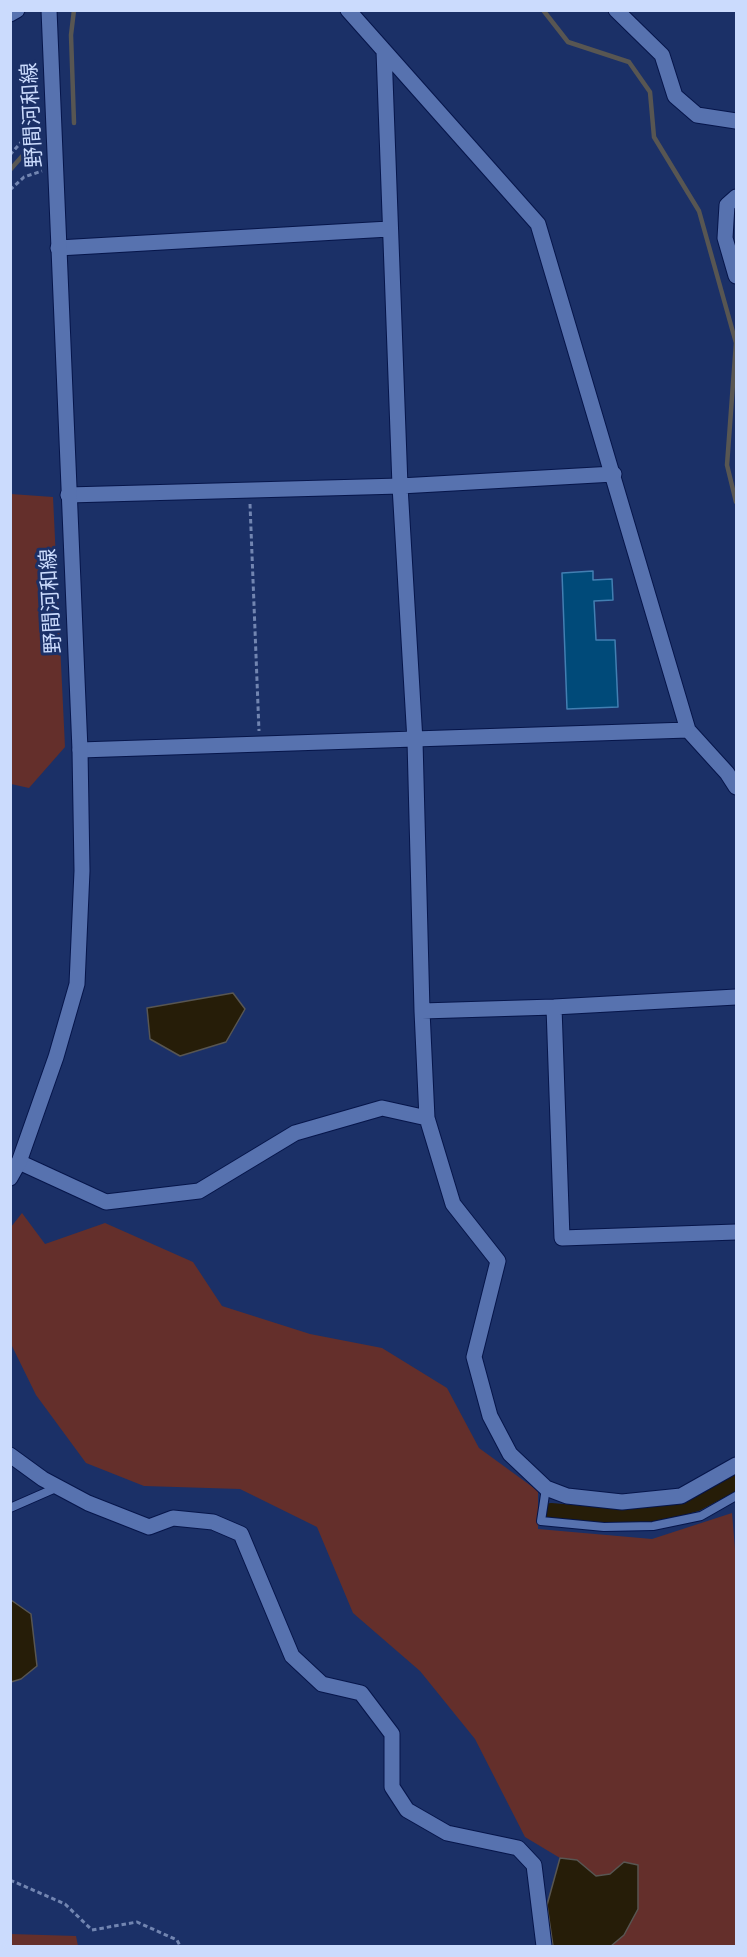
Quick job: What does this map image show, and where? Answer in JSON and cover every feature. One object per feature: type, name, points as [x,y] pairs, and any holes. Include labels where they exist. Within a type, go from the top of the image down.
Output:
[{"type":"street","points":[[10,14],[17,10]]},
{"type":"street","name":"野間河和線","points":[[10,1178],[19,1162],[56,1057],[77,984],[82,871],[80,750],[49,10]]},
{"type":"street","points":[[348,10],[538,224],[614,474],[688,730],[732,769],[736,787]]},
{"type":"street","points":[[616,10],[662,55],[675,96],[697,115],[736,121]]},
{"type":"street","points":[[384,51],[400,486],[415,741],[427,1118],[453,1204],[498,1261],[474,1357],[490,1416],[510,1454],[546,1488],[567,1496],[622,1502],[681,1496],[736,1465]]},
{"type":"street","points":[[736,196],[727,205],[725,238],[736,276]]},
{"type":"street","points":[[58,248],[389,229]]},
{"type":"street","points":[[68,495],[400,486],[614,474]]},
{"type":"street","points":[[80,750],[415,741],[688,730]]},
{"type":"street","points":[[422,1011],[554,1007],[736,997]]},
{"type":"street","points":[[554,1007],[562,1238],[736,1232]]},
{"type":"street","points":[[19,1162],[106,1202],[199,1191],[296,1133],[382,1108],[427,1118]]},
{"type":"street","points":[[10,1455],[43,1479],[88,1503],[149,1527],[173,1518],[213,1522],[241,1534],[292,1656],[322,1684],[361,1694],[392,1734],[392,1787],[407,1810],[447,1833],[518,1848],[534,1865],[544,1947]]},
{"type":"lane","points":[[10,1508],[58,1487]]},
{"type":"lane","points":[[546,1488],[542,1521],[604,1527],[653,1527],[701,1516],[736,1496]]},
{"type":"path","points":[[10,155],[35,126],[54,116]]},
{"type":"path","points":[[10,190],[24,177],[56,166]]},
{"type":"path","points":[[250,490],[260,745]]},
{"type":"path","points":[[10,1880],[65,1904],[92,1930],[137,1922],[177,1940],[180,1947]]},
{"type":"shaded area","points":[[11,494],[53,497],[65,747],[29,788],[11,784]]},
{"type":"shaded area","points":[[233,993],[245,1009],[226,1042],[180,1056],[150,1039],[147,1008]]},
{"type":"shaded area","points":[[22,1213],[45,1244],[105,1223],[193,1262],[222,1306],[310,1334],[382,1348],[447,1388],[479,1448],[538,1491],[538,1529],[652,1539],[732,1513],[736,1561],[736,1946],[611,1946],[624,1935],[624,1862],[610,1874],[596,1876],[577,1860],[560,1858],[525,1837],[475,1739],[420,1671],[353,1613],[317,1527],[240,1489],[144,1486],[86,1463],[36,1395],[11,1344],[11,1227]]},
{"type":"shaded area","points":[[11,1600],[31,1614],[37,1666],[21,1679],[11,1682]]},
{"type":"shaded area","points":[[560,1858],[577,1860],[596,1876],[610,1874],[624,1862],[638,1865],[638,1909],[624,1935],[611,1946],[553,1946],[547,1905]]},
{"type":"shaded area","points":[[11,1934],[76,1936],[78,1946],[11,1946]]},
{"type":"building","points":[[593,571],[593,580],[612,579],[613,600],[594,601],[596,640],[615,640],[618,707],[567,709],[562,573]]},
{"type":"waterway","points":[[74,10],[71,35],[74,123]]},
{"type":"waterway","points":[[543,10],[568,42],[629,62],[650,92],[654,137],[699,211],[736,343],[727,465],[736,502]]},
{"type":"waterway","points":[[10,170],[39,137]]},
{"type":"waterway","points":[[551,1511],[621,1517],[662,1513],[697,1503],[736,1482]]}]
